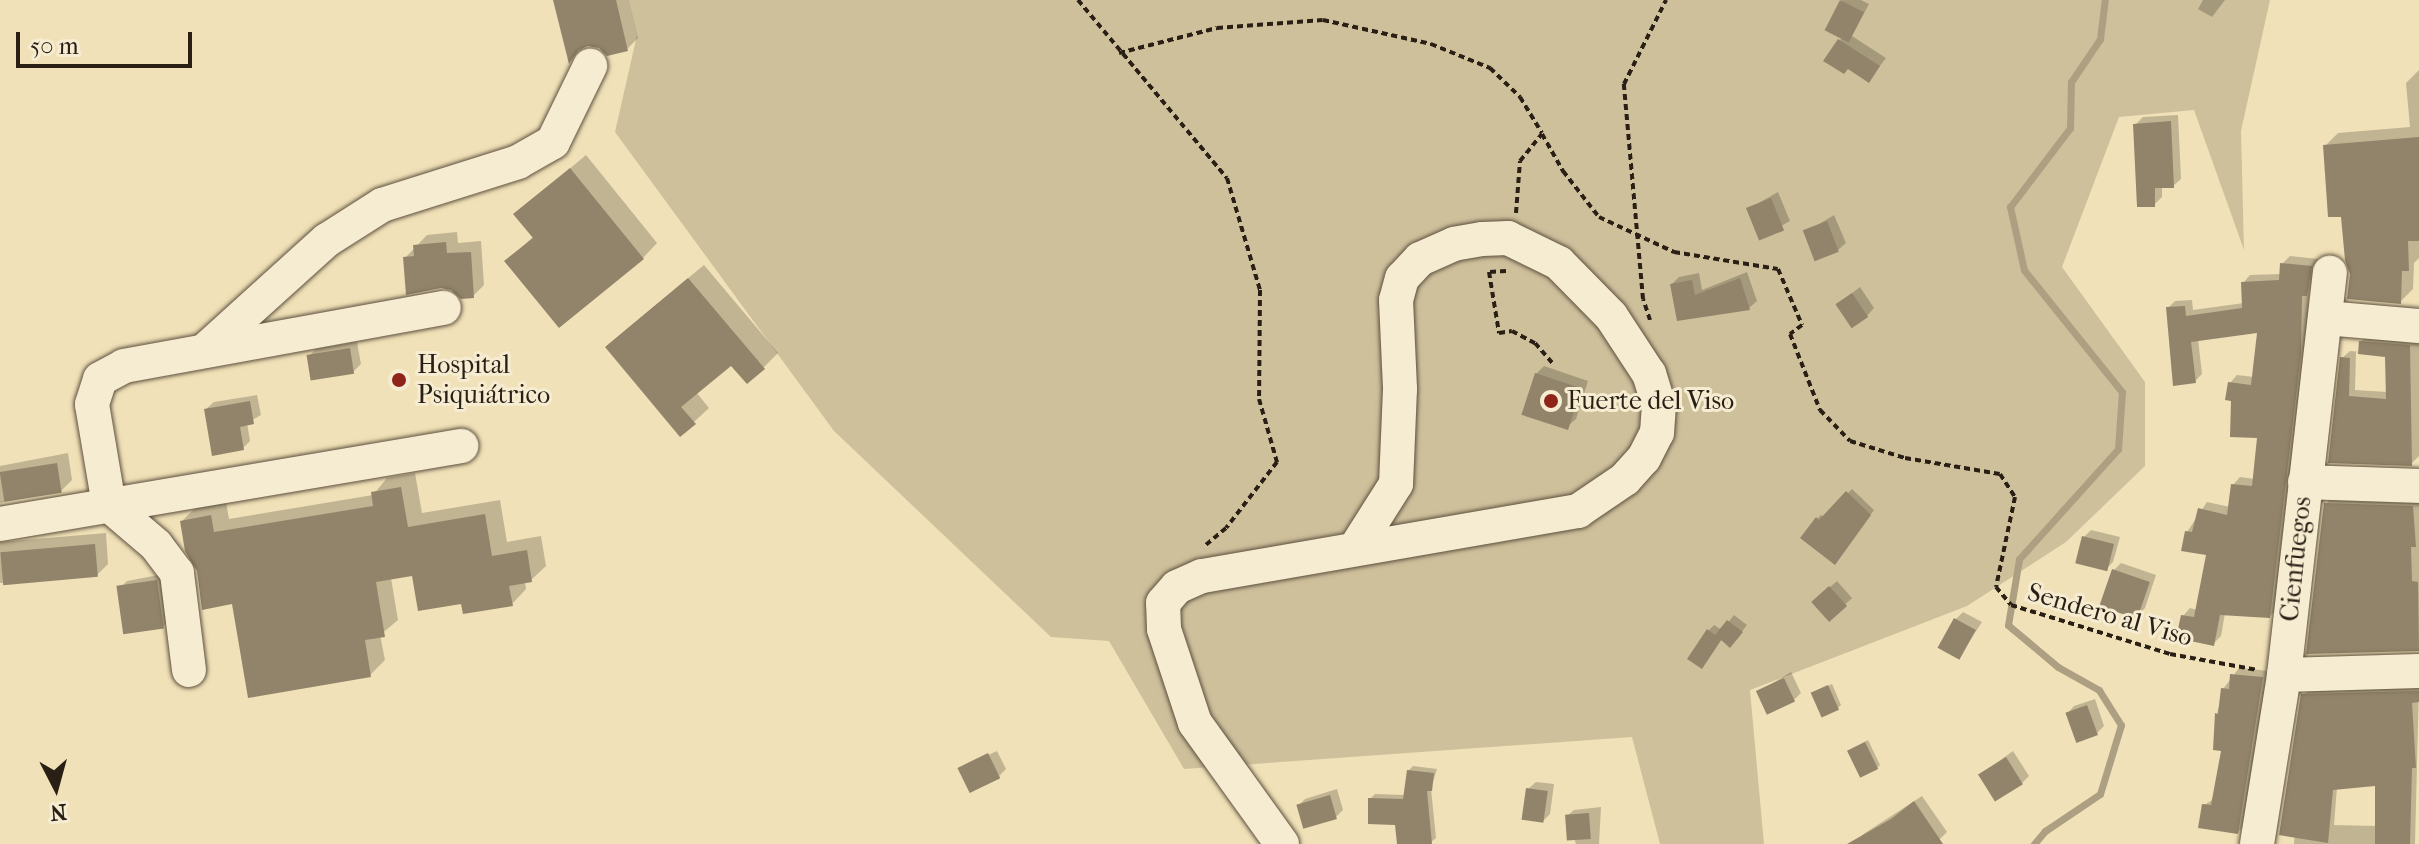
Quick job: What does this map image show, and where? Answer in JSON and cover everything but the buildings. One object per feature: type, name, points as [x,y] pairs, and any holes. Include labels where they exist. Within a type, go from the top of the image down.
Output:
[{"type":"street","points":[[204,352],[327,240],[382,205],[518,162],[553,142],[590,66]]},
{"type":"street","points":[[1282,844],[1195,723],[1164,629],[1163,603],[1177,587],[1202,576],[1578,511],[1625,479],[1644,458],[1657,433],[1659,406],[1649,374],[1611,316],[1559,263],[1508,238],[1454,244],[1420,259],[1402,278],[1396,300],[1400,389],[1396,484],[1356,547]]},
{"type":"street","name":"Cienfuegos","points":[[2257,844],[2284,675],[2330,273]]},
{"type":"street","points":[[189,670],[177,573],[156,545],[109,505],[92,404],[100,379],[124,366],[444,308]]},
{"type":"street","points":[[2325,318],[2419,326]]},
{"type":"street","points":[[0,524],[461,446]]},
{"type":"street","points":[[2305,482],[2419,486]]},
{"type":"street","points":[[2284,675],[2419,671]]},
{"type":"path","points":[[1078,0],[1119,53],[1227,178],[1260,290],[1259,399],[1277,462],[1226,528],[1195,553]]},
{"type":"path","points":[[1651,323],[1643,299],[1636,236],[1634,164],[1624,84],[1666,0]]},
{"type":"path","name":"Sendero al Viso","points":[[1119,53],[1217,28],[1323,20],[1431,44],[1490,68],[1520,97],[1563,171],[1599,217],[1674,252],[1778,269],[1802,325],[1790,334],[1820,410],[1850,441],[1905,458],[2000,474],[2015,497],[1996,587],[2011,605],[2170,654],[2284,675]]},
{"type":"path","points":[[1508,238],[1517,211],[1520,161],[1542,134]]},
{"type":"path","points":[[1519,275],[1508,270],[1489,272],[1499,333],[1512,331],[1535,343],[1553,364]]},
{"type":"shaded area","points":[[629,0],[2270,0],[2241,131],[2244,250],[2194,110],[2119,117],[2062,267],[2145,382],[2145,466],[2066,542],[1967,606],[1750,690],[1764,844],[1660,844],[1632,737],[1184,769],[1109,641],[1051,637],[834,431],[615,132],[637,35]]},
{"type":"waterway","points":[[2034,844],[2045,831],[2100,794],[2121,725],[2099,690],[2058,667],[2008,625],[2019,559],[2118,449],[2122,392],[2024,270],[2010,207],[2070,128],[2071,82],[2100,39],[2105,0]]},
{"type":"place","name":"Hospital Psiquiátrico","points":[[399,380]]},
{"type":"place","name":"Fuerte del Viso","points":[[1551,401]]}]
